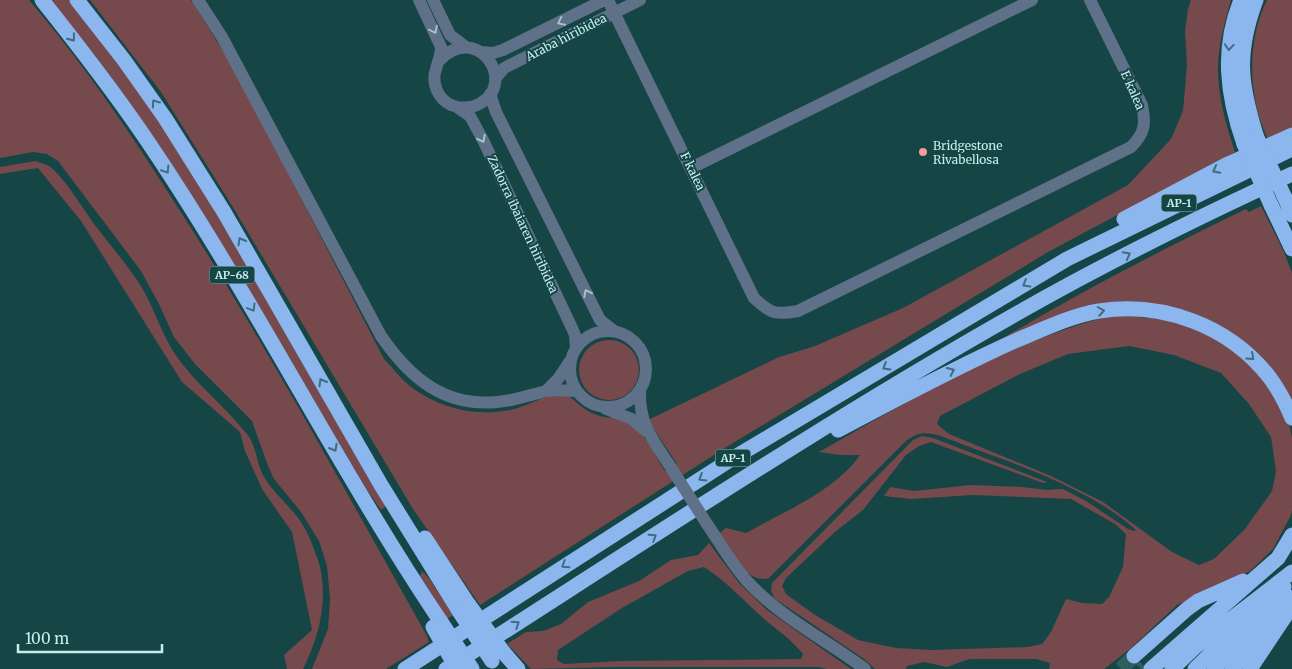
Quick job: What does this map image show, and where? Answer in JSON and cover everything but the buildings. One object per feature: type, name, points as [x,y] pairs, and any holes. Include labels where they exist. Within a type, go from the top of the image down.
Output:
[{"type":"highway","name":"AP-68","points":[[42,0],[102,76],[203,227],[437,625],[472,669]]},
{"type":"highway","name":"AP-68","points":[[77,0],[166,118],[224,212],[381,485],[498,661]]},
{"type":"highway","points":[[1241,0],[1236,12],[1230,39],[1228,69],[1230,97],[1235,121],[1250,141],[1278,202],[1292,249]]},
{"type":"highway","points":[[1250,141],[1242,72],[1244,40],[1256,0]]},
{"type":"highway","points":[[1067,259],[1111,226],[1228,164],[1292,135]]},
{"type":"highway","name":"AP-1","points":[[405,669],[730,460],[1067,259],[1292,150]]},
{"type":"highway","name":"AP-1","points":[[446,669],[896,383],[1026,308],[1160,238],[1292,174]]},
{"type":"highway","points":[[1278,202],[1292,215]]},
{"type":"highway","points":[[797,445],[830,435],[945,374],[1052,325],[1079,316],[1118,309],[1159,311],[1201,323],[1218,332],[1238,345],[1256,361],[1270,378],[1292,418]]},
{"type":"highway","points":[[1142,663],[1278,558],[1292,534]]},
{"type":"highway","points":[[1142,663],[1178,615],[1198,601],[1260,573]]},
{"type":"highway","points":[[1162,669],[1258,579],[1260,573]]},
{"type":"highway","points":[[1172,669],[1195,647],[1292,576]]},
{"type":"highway","points":[[1183,669],[1235,623],[1257,609],[1292,576]]},
{"type":"highway","points":[[1195,669],[1292,576]]},
{"type":"highway","points":[[1205,669],[1292,576]]},
{"type":"highway","points":[[1214,669],[1292,576]]},
{"type":"highway","points":[[1222,669],[1265,621],[1292,576]]},
{"type":"highway","points":[[1232,669],[1262,634],[1292,586]]},
{"type":"highway","points":[[1241,669],[1253,656],[1286,606],[1292,592]]},
{"type":"highway","points":[[1250,669],[1292,606]]},
{"type":"highway","points":[[1257,669],[1292,619]]},
{"type":"highway","points":[[437,625],[457,669]]},
{"type":"highway","points":[[498,661],[518,669]]},
{"type":"street","points":[[198,0],[222,37],[376,328],[392,353],[407,370],[439,392],[456,399],[477,402],[498,402],[530,396],[547,390],[576,391]]},
{"type":"street","points":[[419,0],[441,47],[439,61],[435,70],[436,89],[441,97],[457,107],[467,108],[476,106],[490,94],[495,79],[494,68],[482,52],[466,47],[450,35],[433,0]]},
{"type":"street","name":"F kalea","points":[[606,0],[754,298],[770,311],[777,314],[798,311]]},
{"type":"street","name":"Araba hiribidea","points":[[482,52],[493,53],[503,50],[606,0]]},
{"type":"street","name":"Araba hiribidea","points":[[495,79],[504,68],[640,0]]},
{"type":"street","points":[[691,168],[1032,0]]},
{"type":"street","name":"E kalea","points":[[798,311],[1099,164],[1131,147],[1140,138],[1144,128],[1142,105],[1090,0]]},
{"type":"street","points":[[439,61],[446,53],[456,48],[466,47]]},
{"type":"street","name":"Zadorra ibaiaren hiribidea","points":[[490,94],[496,112],[600,320],[614,331]]},
{"type":"street","name":"Zadorra ibaiaren hiribidea","points":[[457,107],[470,116],[483,140],[572,328],[575,335],[576,348]]},
{"type":"street","points":[[547,390],[558,379],[576,348],[583,340],[592,334],[614,331],[626,335],[636,343],[643,354],[646,366],[646,379],[633,399],[612,408],[601,407]]},
{"type":"street","points":[[570,361],[572,382],[576,391],[583,399],[632,419],[649,433]]},
{"type":"street","points":[[640,390],[640,407],[649,433],[730,559],[747,581],[764,598],[864,669]]},
{"type":"shaded area","points":[[0,0],[29,0],[73,54],[134,140],[191,228],[282,379],[427,636],[429,642],[386,669],[312,669],[328,629],[330,599],[327,566],[319,541],[301,512],[274,479],[252,421],[195,364],[174,337],[141,271],[58,161],[47,154],[33,152],[0,158]]},
{"type":"shaded area","points":[[50,0],[70,0],[150,105],[247,264],[386,506],[381,510],[367,490],[168,159],[96,57]]},
{"type":"shaded area","points":[[90,0],[191,0],[233,67],[384,359],[411,387],[445,405],[458,409],[484,412],[510,410],[565,393],[592,413],[620,419],[633,426],[649,444],[665,471],[677,464],[648,420],[779,357],[815,346],[903,308],[1128,185],[1171,139],[1183,111],[1187,65],[1185,31],[1191,0],[1231,0],[1224,25],[1218,68],[1219,90],[1223,111],[1235,152],[1048,252],[728,446],[480,605],[413,509],[231,204],[161,92]]},
{"type":"shaded area","points":[[1267,0],[1292,0],[1292,127],[1267,138],[1256,105],[1252,65],[1258,25]]},
{"type":"shaded area","points":[[35,161],[49,166],[55,171],[129,268],[145,293],[173,351],[190,373],[249,437],[265,478],[301,522],[319,563],[323,590],[323,604],[318,631],[303,669],[287,669],[284,655],[312,630],[292,532],[262,489],[245,451],[240,432],[182,382],[81,221],[38,168],[0,174],[0,167]]},
{"type":"shaded area","points":[[1261,206],[1284,252],[1292,273],[1292,405],[1254,352],[1136,304],[985,349],[1081,293],[1147,258],[1246,209],[1249,212]]},
{"type":"shaded area","points":[[1114,315],[1152,318],[1194,328],[1232,350],[1249,364],[1277,399],[1292,437],[1292,510],[1273,549],[1250,571],[1177,605],[1130,649],[1104,669],[1049,669],[1050,663],[1036,659],[969,659],[947,667],[924,662],[907,666],[906,669],[875,669],[864,659],[774,598],[771,590],[772,583],[913,440],[922,436],[933,438],[1047,482],[1043,483],[931,442],[919,446],[906,455],[863,510],[836,531],[786,578],[782,586],[786,594],[815,615],[858,640],[896,648],[932,650],[1028,647],[1042,644],[1051,632],[1066,599],[1082,603],[1102,604],[1109,597],[1123,567],[1126,534],[1115,524],[1071,499],[973,495],[911,499],[884,496],[890,487],[914,491],[971,485],[1047,490],[1063,489],[1086,501],[1128,529],[1136,530],[1116,514],[1068,486],[938,435],[925,433],[907,440],[769,578],[760,579],[753,576],[734,557],[720,533],[726,528],[746,533],[792,509],[837,479],[860,455],[819,452],[962,373],[1037,340],[1075,326]],"holes":[[[1129,346],[1174,355],[1221,373],[1249,404],[1271,437],[1276,471],[1272,491],[1245,529],[1214,559],[1199,565],[1172,552],[1103,502],[1051,476],[949,434],[937,424],[940,416],[1020,374],[1068,354]]]},
{"type":"shaded area","points":[[609,340],[626,345],[634,353],[639,370],[634,387],[626,395],[609,400],[592,395],[584,387],[579,370],[584,353],[592,345]]},
{"type":"shaded area","points":[[709,543],[739,583],[767,610],[851,669],[817,667],[615,667],[531,669],[507,644],[526,632],[543,631],[561,624],[588,602],[639,581],[671,560],[698,555]],"holes":[[[704,567],[794,644],[803,654],[801,659],[620,661],[564,664],[557,660],[558,650],[622,608],[688,571]]]},
{"type":"shaded area","points":[[422,571],[429,578],[453,615],[447,619],[420,576]]},
{"type":"tunnel","points":[[1121,669],[1134,656]]},
{"type":"tunnel","points":[[1141,669],[1144,666]]},
{"type":"place","name":"Bridgestone Rivabellosa","points":[[923,152]]}]
